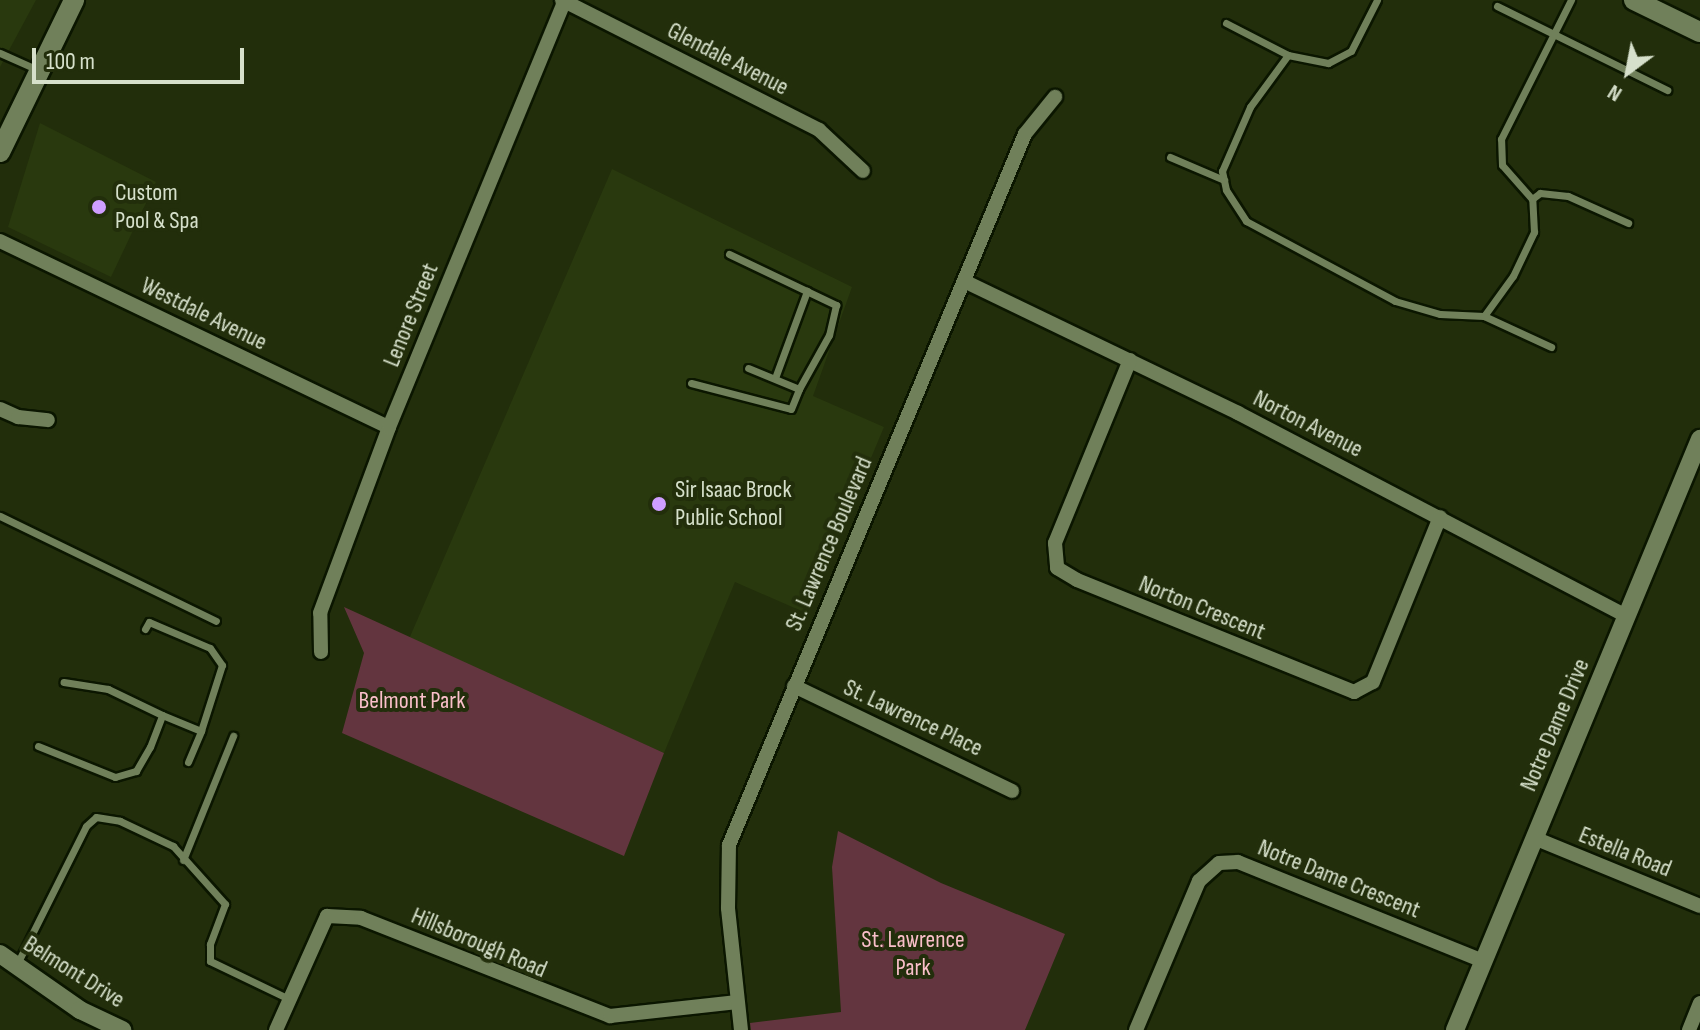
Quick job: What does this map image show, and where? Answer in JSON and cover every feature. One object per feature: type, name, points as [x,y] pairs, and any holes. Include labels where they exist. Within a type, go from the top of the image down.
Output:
[{"type":"main road","points":[[0,152],[74,0]]},
{"type":"main road","points":[[1634,0],[1700,32]]},
{"type":"street","name":"Glendale Avenue","points":[[564,1],[819,130],[863,171]]},
{"type":"street","name":"Lenore Street","points":[[321,652],[320,613],[389,427],[564,1]]},
{"type":"street","name":"St. Lawrence Boulevard","points":[[741,1030],[729,845],[1025,134],[1055,97]]},
{"type":"street","name":"Westdale Avenue","points":[[0,241],[389,427]]},
{"type":"street","name":"Norton Avenue","points":[[964,281],[1130,360],[1627,616]]},
{"type":"street","name":"Norton Crescent","points":[[1130,360],[1055,543],[1057,568],[1077,580],[1354,692],[1373,682],[1440,517]]},
{"type":"street","points":[[0,409],[18,417],[48,420]]},
{"type":"street","name":"Notre Dame Drive","points":[[1455,1030],[1700,439]]},
{"type":"street","name":"St. Lawrence Place","points":[[794,686],[1012,791]]},
{"type":"street","name":"Estella Road","points":[[1534,838],[1700,906]]},
{"type":"street","name":"Notre Dame Crescent","points":[[1138,1026],[1199,881],[1219,863],[1238,862],[1483,961]]},
{"type":"street","name":"Hillsborough Road","points":[[276,1030],[327,916],[361,918],[610,1016],[737,1002]]},
{"type":"street","name":"Belmont Drive","points":[[0,954],[80,1010],[122,1030]]},
{"type":"street","points":[[1689,1030],[1700,1003]]},
{"type":"street","points":[[1138,1026],[1154,1030]]},
{"type":"lane","points":[[1226,23],[1288,55],[1328,63],[1351,51],[1377,0]]},
{"type":"lane","points":[[1484,316],[1513,276],[1534,232],[1532,199],[1502,165],[1501,139],[1571,0]]},
{"type":"lane","points":[[1497,6],[1667,90]]},
{"type":"lane","points":[[0,53],[38,70]]},
{"type":"lane","points":[[1288,55],[1250,107],[1222,171],[1246,221],[1395,301],[1440,314],[1484,316],[1551,347]]},
{"type":"lane","points":[[1170,157],[1224,180]]},
{"type":"lane","points":[[1532,199],[1540,193],[1568,196],[1628,223]]},
{"type":"lane","points":[[691,383],[791,409],[799,389],[811,375],[836,316],[836,305],[729,254]]},
{"type":"lane","points":[[775,378],[807,291]]},
{"type":"lane","points":[[748,368],[799,389]]},
{"type":"lane","points":[[0,516],[216,621]]},
{"type":"lane","points":[[145,629],[149,622],[210,648],[218,657],[220,683],[188,762]]},
{"type":"lane","points":[[64,682],[108,689],[201,731]]},
{"type":"lane","points":[[38,746],[115,777],[126,775],[144,760],[162,715]]},
{"type":"lane","points":[[183,860],[233,736]]},
{"type":"lane","points":[[16,966],[86,826],[96,817],[154,835],[183,860],[225,904],[210,944],[210,961],[289,999]]},
{"type":"shaded area","points":[[0,0],[36,0],[0,67]]},
{"type":"shaded area","points":[[40,123],[156,182],[111,277],[8,227]]},
{"type":"shaded area","name":"Sir Isaac Brock Public School","points":[[612,169],[852,287],[813,396],[884,427],[806,613],[735,582],[664,753],[409,639]]},
{"type":"green space","name":"Belmont Park","points":[[344,607],[664,753],[624,856],[342,733],[364,653]]},
{"type":"green space","name":"St. Lawrence Park","points":[[838,831],[941,883],[1065,934],[1025,1030],[751,1030],[750,1023],[841,1012],[832,867]]},
{"type":"place","name":"Custom Pool & Spa","points":[[99,207]]},
{"type":"place","name":"Sir Isaac Brock Public School","points":[[659,504]]}]
